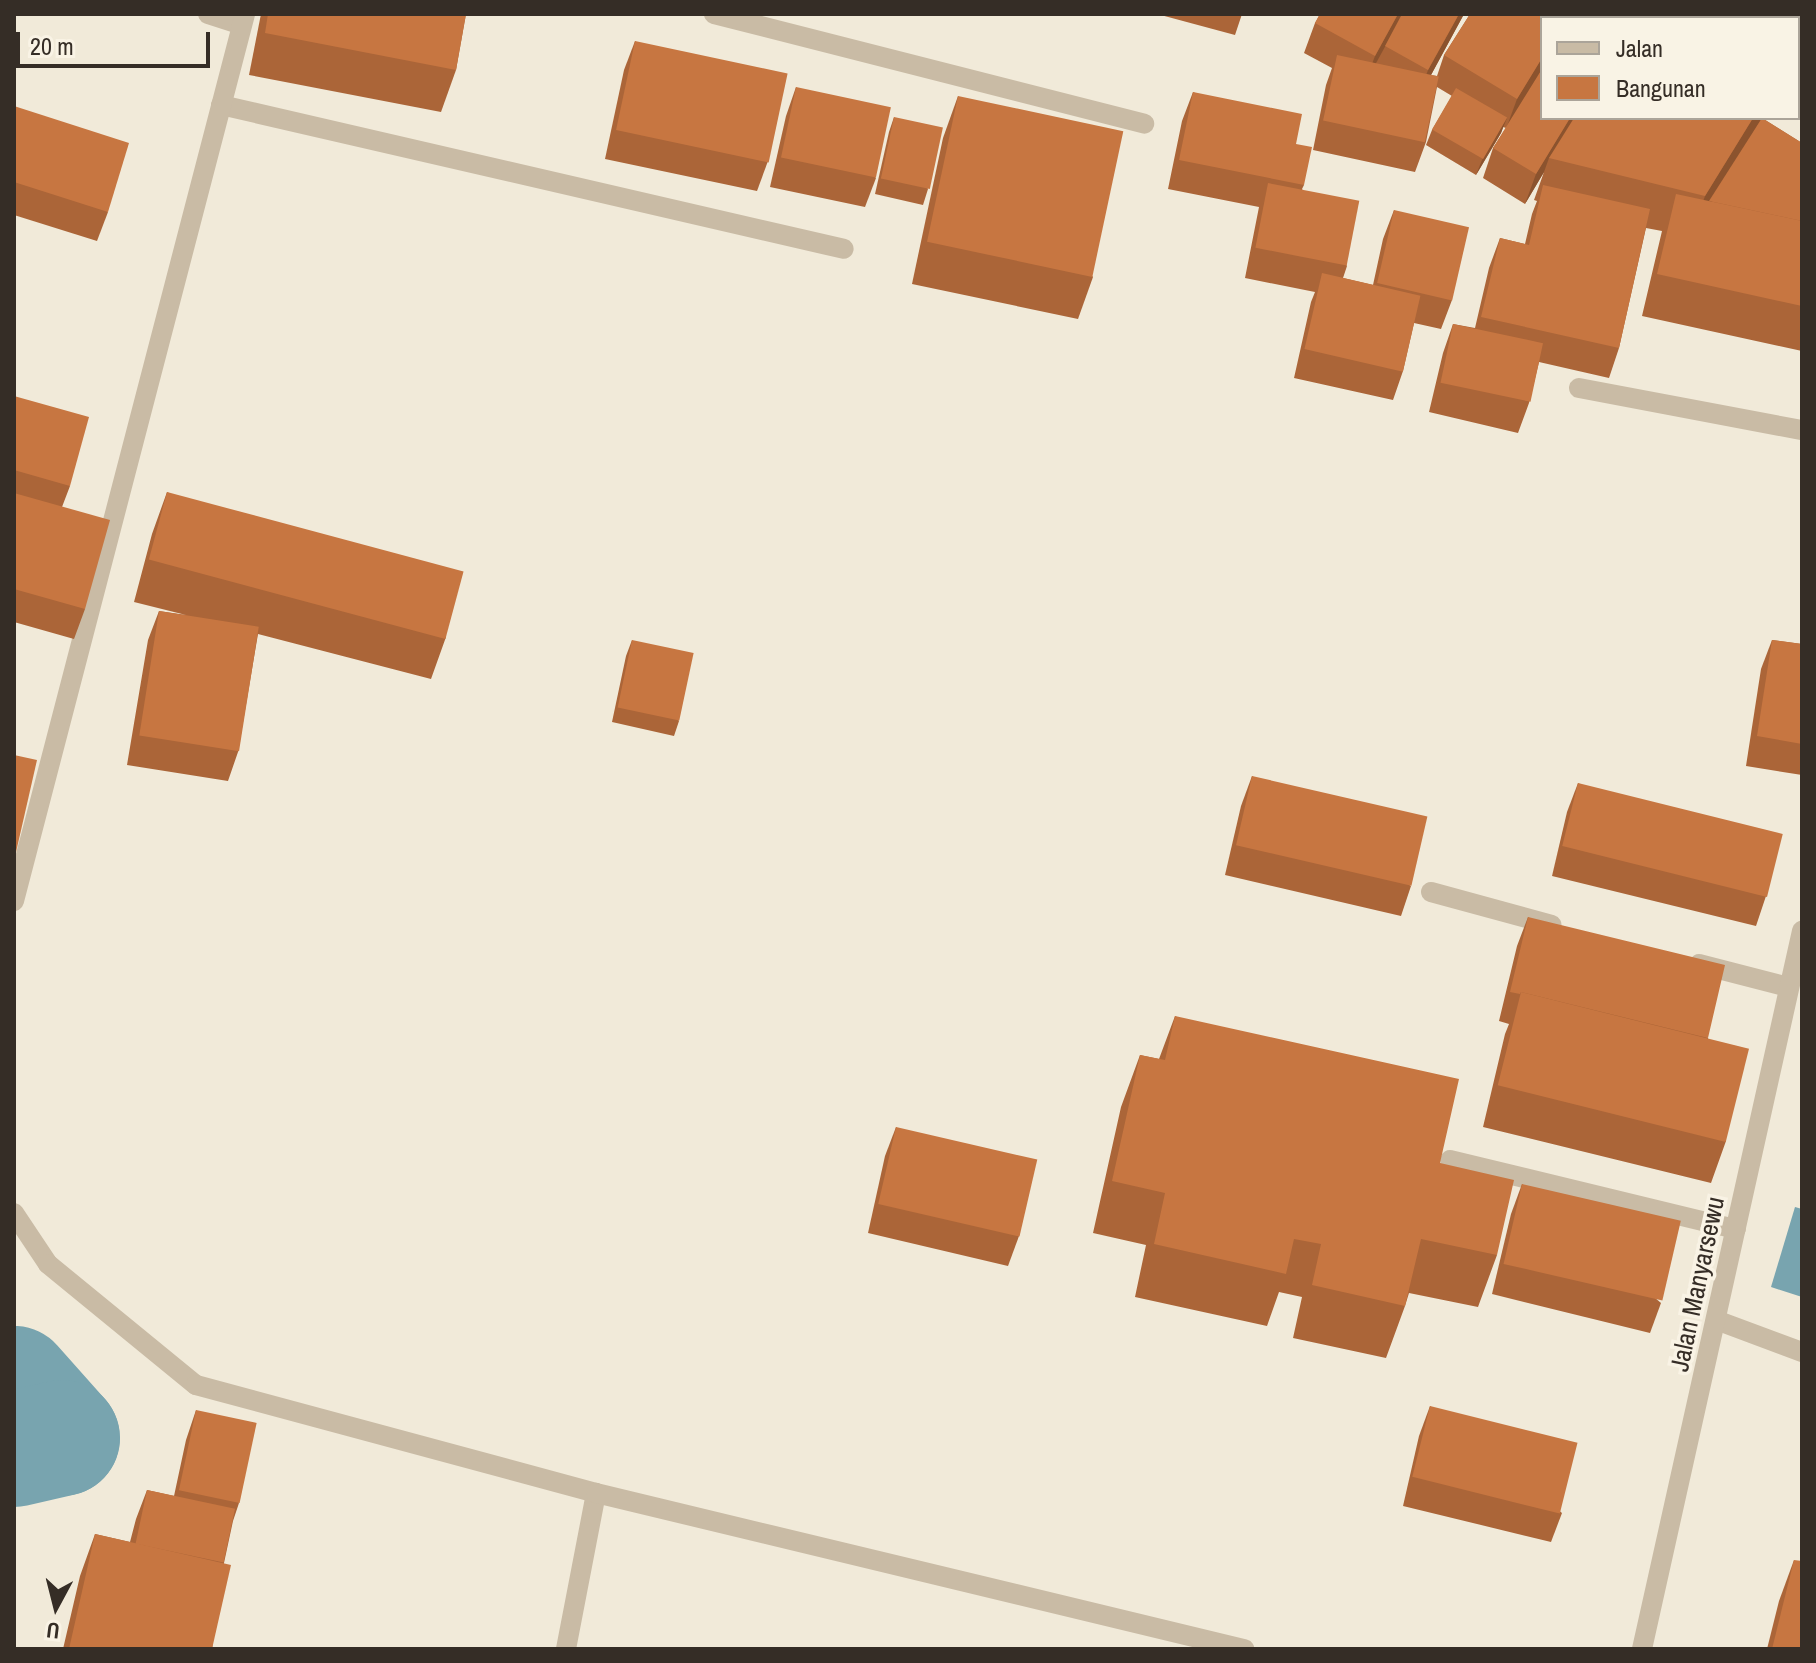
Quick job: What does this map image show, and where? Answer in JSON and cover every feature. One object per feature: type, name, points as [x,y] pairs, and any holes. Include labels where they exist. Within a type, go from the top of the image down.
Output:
[{"type":"street","points":[[14,901],[243,20],[208,14]]},
{"type":"street","points":[[714,14],[1144,124]]},
{"type":"street","points":[[221,105],[844,249]]},
{"type":"street","points":[[1579,388],[1802,430]]},
{"type":"street","points":[[25,762],[48,768]]},
{"type":"street","points":[[1431,892],[1580,932]]},
{"type":"street","name":"Jalan Manyarsewu","points":[[1642,1649],[1802,931]]},
{"type":"street","points":[[1684,959],[1788,987]]},
{"type":"street","points":[[1450,1160],[1736,1229]]},
{"type":"street","points":[[14,1213],[48,1264],[196,1385],[596,1493],[1244,1649]]},
{"type":"street","points":[[1716,1320],[1802,1352]]},
{"type":"street","points":[[566,1649],[596,1493]]},
{"type":"water","points":[[1795,1207],[1802,1209],[1802,1297],[1771,1287]]},
{"type":"building","points":[[268,14],[466,14],[456,70],[265,33]]},
{"type":"building","points":[[1320,14],[1398,14],[1375,56],[1315,23]]},
{"type":"building","points":[[1402,14],[1459,14],[1428,70],[1385,46]]},
{"type":"building","points":[[1470,14],[1569,14],[1540,16],[1540,61],[1517,99],[1444,55]]},
{"type":"building","points":[[1576,14],[1634,14],[1634,16]]},
{"type":"building","points":[[1667,14],[1670,16],[1636,16]]},
{"type":"building","points":[[635,41],[788,73],[769,162],[616,130]]},
{"type":"building","points":[[1337,55],[1439,77],[1425,142],[1323,121]]},
{"type":"building","points":[[1540,72],[1540,120],[1569,120],[1536,174],[1493,148]]},
{"type":"building","points":[[796,87],[891,107],[876,178],[781,157]]},
{"type":"building","points":[[1456,88],[1507,118],[1483,159],[1432,130]]},
{"type":"building","points":[[1193,92],[1302,114],[1296,144],[1312,147],[1304,185],[1179,160]]},
{"type":"building","points":[[958,96],[1123,131],[1092,277],[927,242]]},
{"type":"building","points":[[14,106],[129,143],[108,212],[14,182]]},
{"type":"building","points":[[894,117],[943,127],[930,189],[881,179]]},
{"type":"building","points":[[1573,120],[1752,120],[1705,196],[1549,158]]},
{"type":"building","points":[[1761,120],[1802,143],[1802,221],[1709,201]]},
{"type":"building","points":[[1268,183],[1359,201],[1347,266],[1255,248]]},
{"type":"building","points":[[1543,185],[1650,209],[1619,348],[1481,317],[1500,238],[1529,245]]},
{"type":"building","points":[[1676,194],[1802,221],[1802,306],[1657,274]]},
{"type":"building","points":[[1394,210],[1469,227],[1452,300],[1377,283]]},
{"type":"building","points":[[1322,273],[1420,296],[1403,372],[1304,349]]},
{"type":"building","points":[[1453,324],[1543,343],[1531,402],[1441,383]]},
{"type":"building","points":[[14,396],[89,417],[70,486],[14,470]]},
{"type":"building","points":[[167,492],[464,571],[445,639],[149,560]]},
{"type":"building","points":[[14,493],[110,520],[85,609],[14,589]]},
{"type":"building","points":[[159,611],[259,627],[239,751],[139,735]]},
{"type":"building","points":[[632,640],[694,653],[679,721],[618,707]]},
{"type":"building","points":[[1772,640],[1802,644],[1802,744],[1757,736]]},
{"type":"building","points":[[14,755],[37,760],[14,861]]},
{"type":"building","points":[[1252,776],[1427,816],[1411,886],[1236,845]]},
{"type":"building","points":[[1578,783],[1783,834],[1767,897],[1562,846]]},
{"type":"building","points":[[1528,917],[1725,965],[1708,1038],[1521,992],[1510,992]]},
{"type":"building","points":[[1521,992],[1749,1049],[1726,1142],[1498,1085]]},
{"type":"building","points":[[1175,1016],[1459,1079],[1440,1163],[1514,1180],[1497,1255],[1421,1239],[1405,1306],[1312,1285],[1321,1244],[1294,1239],[1286,1274],[1154,1244],[1165,1193],[1112,1181],[1140,1055],[1165,1060]]},
{"type":"building","points":[[896,1127],[1037,1160],[1020,1237],[878,1204]]},
{"type":"building","points":[[1522,1184],[1681,1221],[1662,1301],[1504,1264]]},
{"type":"building","points":[[1430,1406],[1577,1443],[1560,1514],[1412,1477]]},
{"type":"building","points":[[196,1410],[257,1423],[240,1503],[179,1490]]},
{"type":"building","points":[[147,1490],[235,1509],[224,1563],[136,1544]]},
{"type":"building","points":[[95,1534],[231,1565],[212,1649],[69,1649]]},
{"type":"building","points":[[1794,1560],[1802,1561],[1802,1649],[1772,1649]]},
{"type":"waterway","points":[[14,1384],[62,1438],[14,1449]]}]
